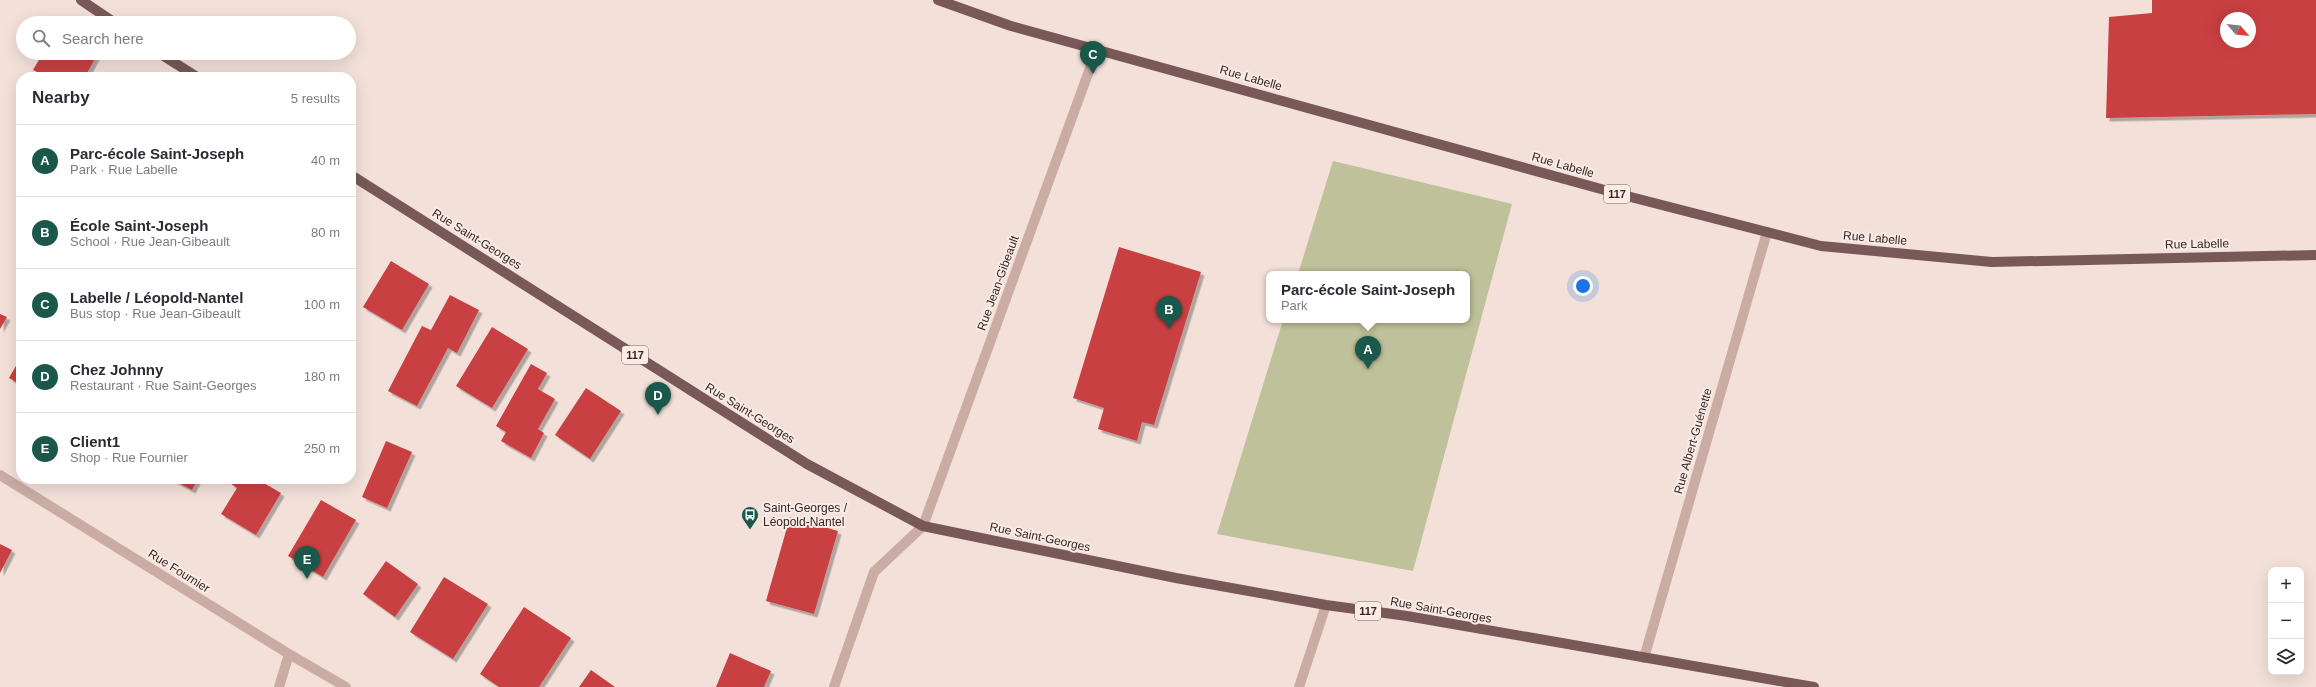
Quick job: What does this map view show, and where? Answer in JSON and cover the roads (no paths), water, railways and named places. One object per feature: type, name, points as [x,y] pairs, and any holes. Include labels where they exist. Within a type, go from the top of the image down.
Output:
[{"type":"main road","points":[[81,0],[105,16]]},
{"type":"main road","name":"Rue Labelle","points":[[938,0],[1011,26],[1619,194],[1821,246],[1992,262],[2316,255]]},
{"type":"main road","points":[[170,60],[189,72]]},
{"type":"main road","name":"Rue Saint-Georges","points":[[356,177],[807,464],[923,526],[1169,576],[1326,605],[1407,616],[1814,687]]},
{"type":"street","name":"Rue Jean-Gibeault","points":[[923,526],[1097,49]]},
{"type":"street","name":"Rue Albert-Guénette","points":[[1644,658],[1767,232]]},
{"type":"street","name":"Rue Fournier","points":[[0,474],[16,484]]},
{"type":"street","name":"Rue Fournier","points":[[16,484],[289,654],[346,687]]},
{"type":"street","points":[[834,687],[874,572],[923,526]]},
{"type":"street","points":[[1299,687],[1326,605]]},
{"type":"street","points":[[278,687],[289,654]]},
{"type":"place","name":"Labelle / Léopold-Nantel","points":[[1093,74]]},
{"type":"place","name":"École Saint-Joseph","points":[[1169,329]]},
{"type":"place","name":"Parc-école Saint-Joseph","points":[[1368,369]]},
{"type":"place","name":"Chez Johnny","points":[[658,415]]},
{"type":"place","name":"Saint-Georges / Léopold-Nantel","points":[[750,530]]},
{"type":"place","name":"Client1","points":[[307,579]]}]
